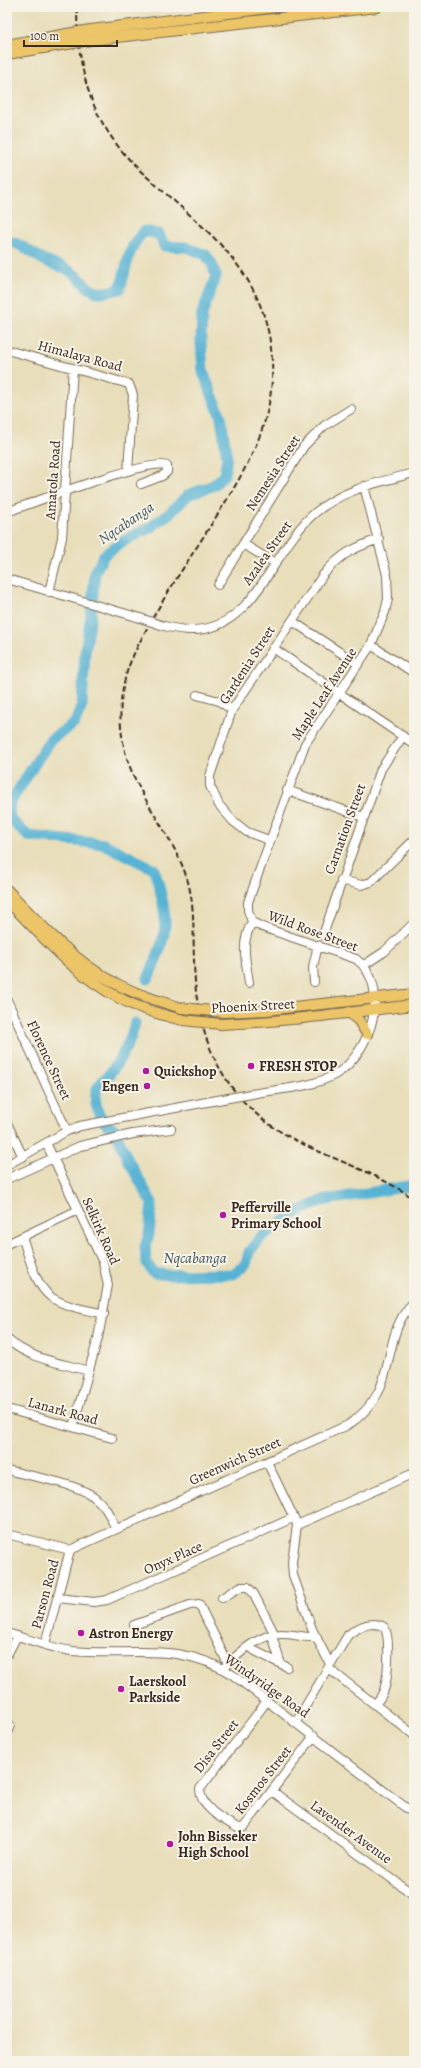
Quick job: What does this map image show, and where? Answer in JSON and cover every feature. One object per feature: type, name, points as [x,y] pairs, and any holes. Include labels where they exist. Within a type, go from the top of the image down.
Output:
[{"type":"main road","points":[[7,45],[67,39],[276,7]]},
{"type":"main road","points":[[91,35],[377,7]]},
{"type":"main road","points":[[7,54],[67,39]]},
{"type":"main road","points":[[7,890],[48,936]]},
{"type":"main road","points":[[7,900],[48,936]]},
{"type":"main road","name":"Phoenix Street","points":[[48,936],[89,967],[112,982],[147,998],[182,1008],[223,1012],[272,1010],[414,994]]},
{"type":"main road","name":"Phoenix Street","points":[[48,936],[89,979],[119,998],[141,1008],[183,1020],[221,1024],[251,1023],[414,1004]]},
{"type":"main road","points":[[350,1012],[359,1021],[367,1034]]},
{"type":"street","name":"Himalaya Road","points":[[7,350],[123,381],[131,386],[133,395],[128,471]]},
{"type":"street","name":"Amatola Road","points":[[49,592],[62,544],[73,368]]},
{"type":"street","name":"Nemesia Street","points":[[218,585],[304,446],[324,426],[351,409]]},
{"type":"street","points":[[7,512],[65,491],[128,471],[160,464],[167,466],[167,472],[162,476],[140,484]]},
{"type":"street","name":"Azalea Street","points":[[49,592],[164,626],[200,630],[229,620],[246,605],[290,539],[316,512],[335,499],[364,486],[414,473]]},
{"type":"street","name":"Maple Leaf Avenue","points":[[252,922],[248,910],[248,902],[304,744],[371,645],[382,623],[388,599],[387,575],[379,539],[364,486]]},
{"type":"street","name":"Gardenia Street","points":[[269,840],[247,832],[236,825],[220,805],[210,786],[211,769],[232,710],[323,575],[338,558],[349,550],[379,539]]},
{"type":"street","points":[[244,544],[274,563]]},
{"type":"street","points":[[7,579],[49,592]]},
{"type":"street","points":[[292,620],[358,664]]},
{"type":"street","points":[[371,645],[414,673]]},
{"type":"street","points":[[273,648],[338,694],[414,744]]},
{"type":"street","points":[[196,695],[219,701],[232,710]]},
{"type":"street","name":"Carnation Street","points":[[323,935],[381,769],[403,736]]},
{"type":"street","points":[[287,790],[363,817]]},
{"type":"street","points":[[341,880],[361,885],[370,882],[414,840]]},
{"type":"street","points":[[249,983],[245,939],[252,922]]},
{"type":"street","name":"Wild Rose Street","points":[[252,922],[262,927],[349,956],[364,965],[372,979],[376,1009]]},
{"type":"street","name":"Wild Rose Street","points":[[364,965],[384,952],[414,923]]},
{"type":"street","points":[[314,982],[314,967],[318,945]]},
{"type":"street","name":"Florence Street","points":[[7,1000],[67,1131]]},
{"type":"street","points":[[7,1165],[67,1131],[102,1121],[314,1083],[335,1074],[351,1062],[367,1034],[376,1009]]},
{"type":"street","points":[[7,1123],[23,1157]]},
{"type":"street","points":[[7,1179],[80,1146],[133,1134],[171,1129]]},
{"type":"street","name":"Selkirk Road","points":[[46,1143],[105,1269],[108,1285],[104,1314],[73,1427]]},
{"type":"street","points":[[7,1244],[78,1210]]},
{"type":"street","points":[[22,1237],[45,1292],[59,1301],[104,1314]]},
{"type":"street","name":"Greenwich Street","points":[[70,1550],[115,1528],[335,1432],[356,1419],[377,1394],[382,1384],[398,1323],[407,1308],[414,1302]]},
{"type":"street","points":[[7,1339],[22,1350],[34,1356],[89,1371]]},
{"type":"street","name":"Lanark Road","points":[[7,1410],[112,1438]]},
{"type":"street","points":[[266,1462],[295,1521],[292,1575],[329,1666],[414,1735]]},
{"type":"street","points":[[7,1470],[86,1492],[102,1505],[112,1519],[115,1528]]},
{"type":"street","name":"Onyx Place","points":[[58,1598],[94,1602],[108,1600],[295,1521],[414,1473]]},
{"type":"street","points":[[7,1534],[70,1550]]},
{"type":"street","name":"Parson Road","points":[[45,1644],[70,1550]]},
{"type":"street","points":[[222,1598],[240,1587],[248,1587],[254,1594],[273,1635],[284,1666],[255,1651],[249,1646]]},
{"type":"street","points":[[134,1625],[193,1604],[199,1604],[226,1666],[249,1646],[273,1635],[316,1637]]},
{"type":"street","points":[[296,1722],[342,1642],[354,1630],[370,1624],[384,1627],[388,1635],[385,1689],[375,1704]]},
{"type":"street","name":"Windyridge Road","points":[[7,1633],[45,1644],[80,1651],[179,1654],[226,1666],[267,1701],[414,1814]]},
{"type":"street","points":[[7,1655],[17,1636]]},
{"type":"street","name":"Disa Street","points":[[228,1822],[206,1806],[202,1800],[200,1789],[267,1701]]},
{"type":"street","points":[[7,1734],[10,1725]]},
{"type":"street","name":"Kosmos Street","points":[[228,1822],[238,1828],[244,1827],[314,1736]]},
{"type":"street","name":"Lavender Avenue","points":[[272,1791],[414,1895]]},
{"type":"waterway","name":"Nqcabanga","points":[[7,241],[21,246],[45,261],[70,271],[95,291],[101,292],[120,289],[128,258],[134,243],[145,231],[159,234],[164,246],[186,247],[206,255],[212,264],[216,276],[202,314],[201,342],[203,372],[221,417],[227,458],[224,475],[214,485],[188,495],[171,512],[151,527],[124,541],[104,555],[95,572],[91,615],[85,652],[82,705],[75,723],[50,740],[10,803],[9,818],[28,836],[104,844],[154,869],[163,902],[165,928],[160,950],[148,979]]},
{"type":"waterway","name":"Nqcabanga","points":[[135,1023],[129,1042],[122,1055],[111,1072],[98,1086],[96,1101],[101,1118],[115,1130],[128,1160],[152,1203],[149,1235],[145,1247],[146,1261],[153,1273],[168,1275],[233,1274],[246,1264],[249,1252],[260,1238],[294,1214],[321,1201],[414,1185]]},
{"type":"railway","points":[[77,7],[77,25],[81,61],[90,95],[96,111],[105,127],[120,149],[132,163],[201,225],[232,258],[256,295],[264,317],[270,341],[272,365],[268,409],[254,450],[233,489],[175,581],[142,637],[127,672],[121,705],[122,739],[132,771],[145,799],[172,845],[184,869],[188,882],[193,911],[194,961],[197,1000],[206,1038],[222,1073],[234,1090],[247,1105],[265,1121],[306,1146],[372,1175],[414,1199]]},
{"type":"place","name":"FRESH STOP","points":[[251,1066]]},
{"type":"place","name":"Quickshop","points":[[146,1071]]},
{"type":"place","name":"Engen","points":[[147,1086]]},
{"type":"place","name":"Pefferville Primary School","points":[[223,1215]]},
{"type":"place","name":"Astron Energy","points":[[81,1633]]},
{"type":"place","name":"Laerskool Parkside","points":[[121,1689]]},
{"type":"place","name":"John Bisseker High School","points":[[170,1844]]}]
